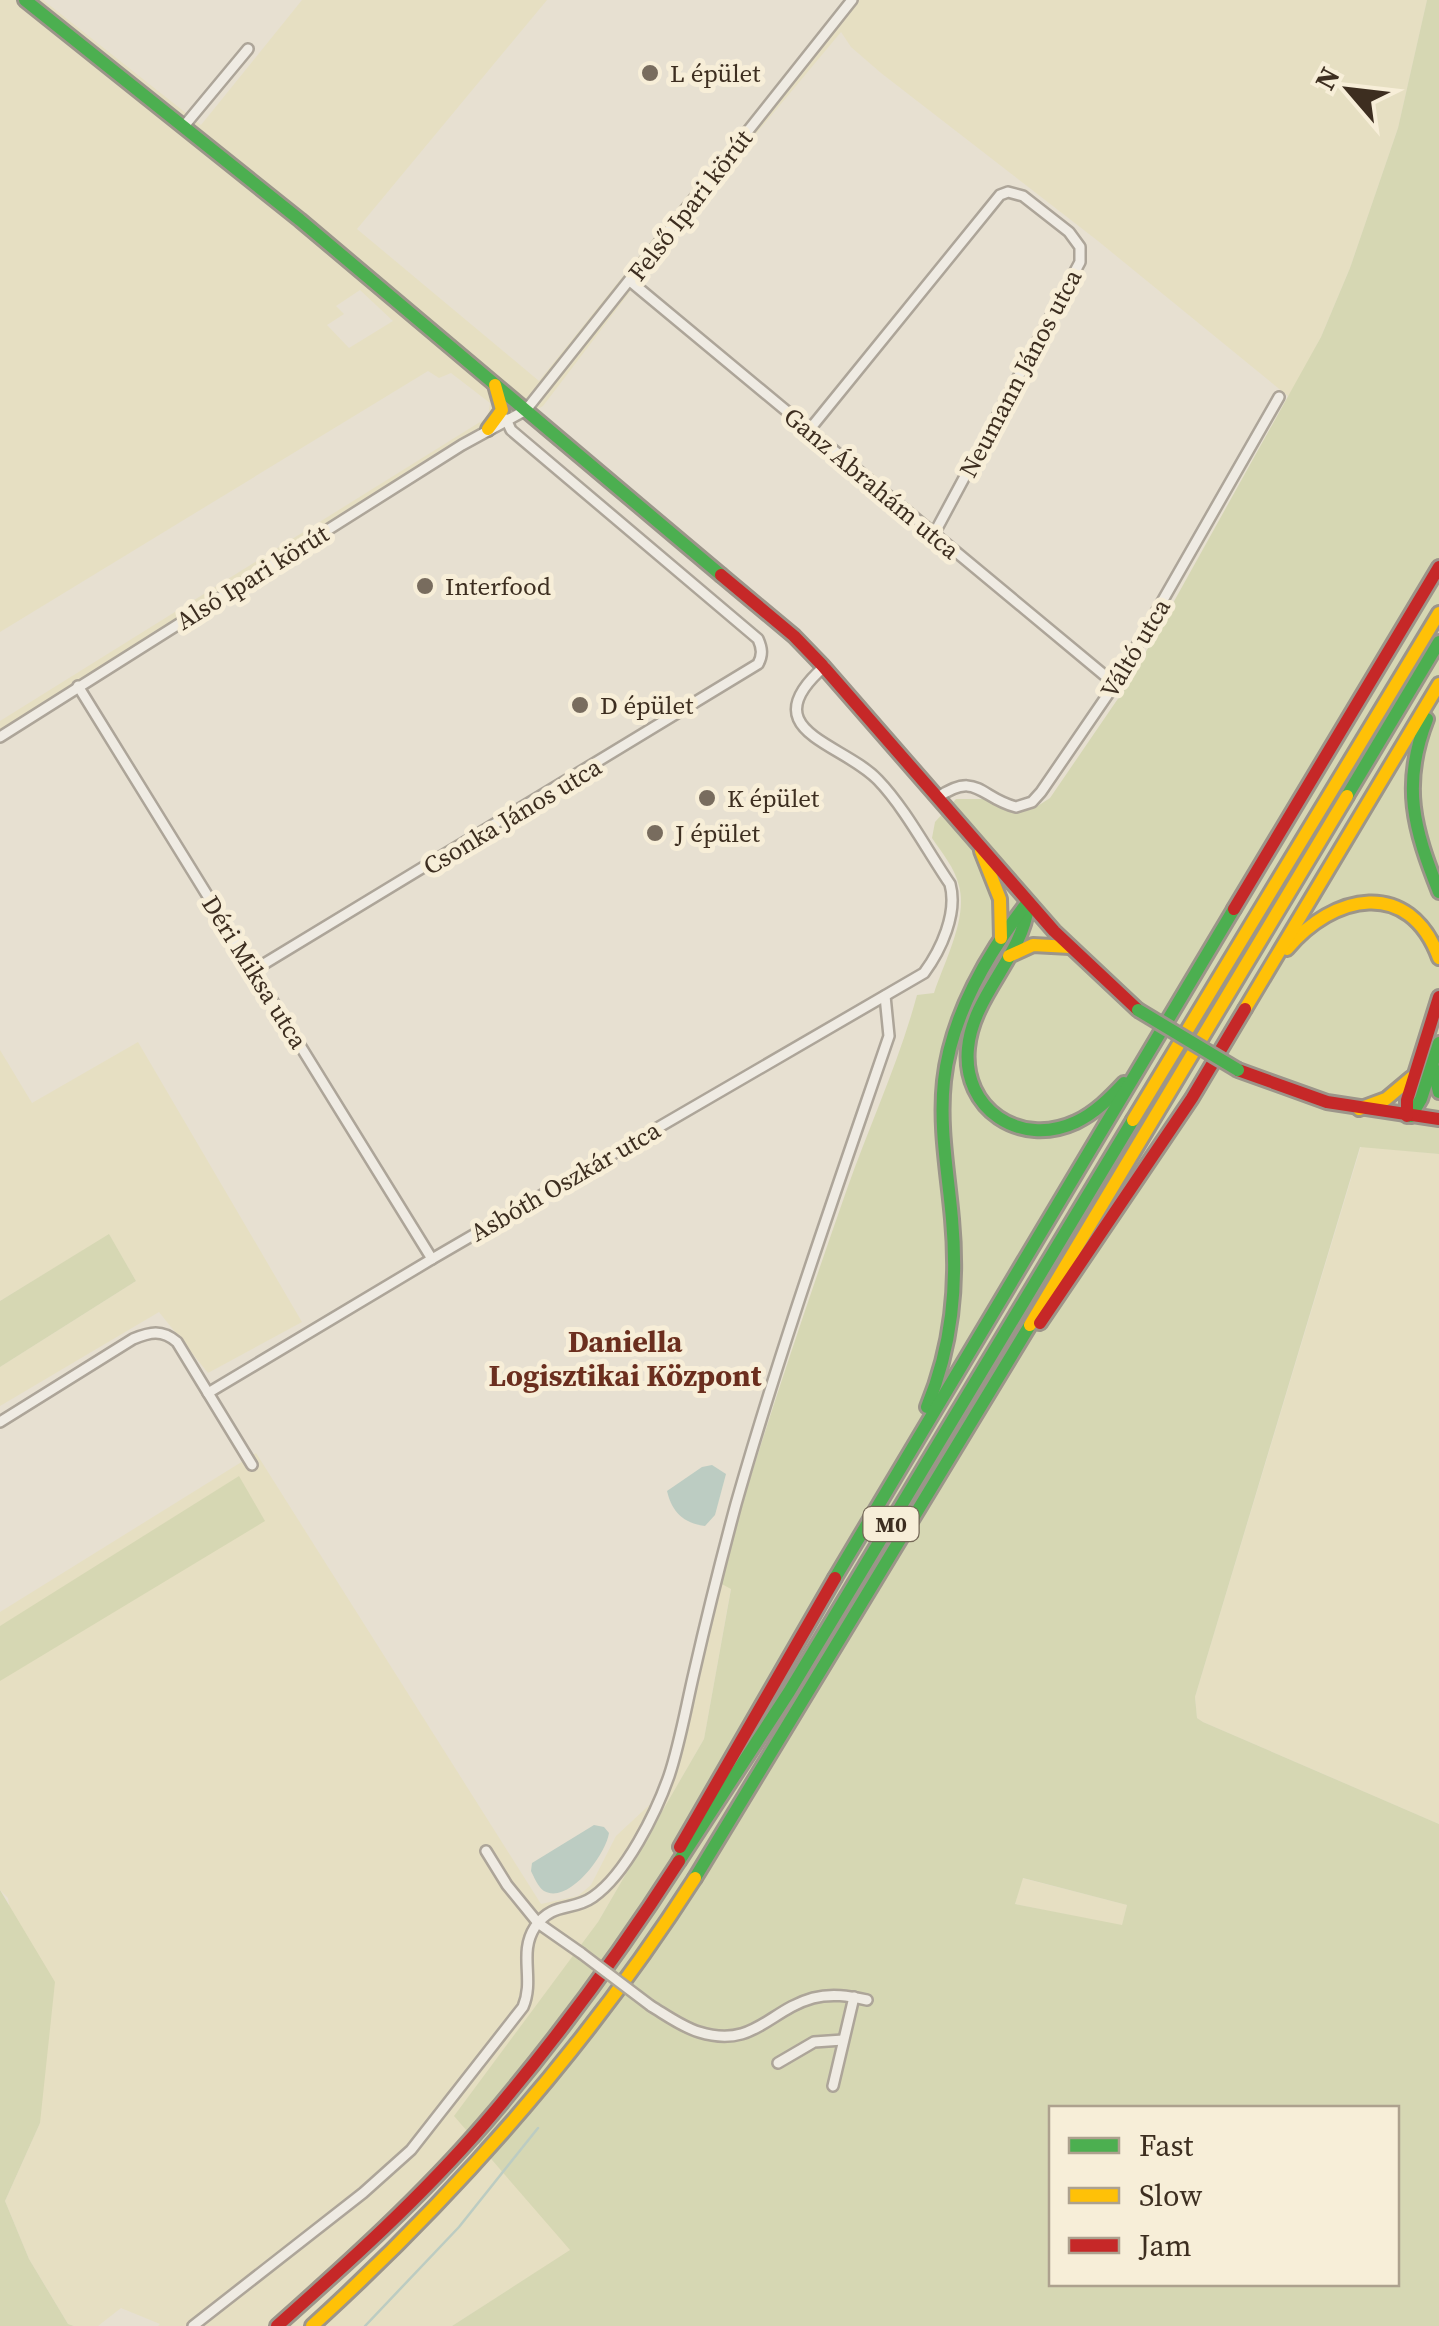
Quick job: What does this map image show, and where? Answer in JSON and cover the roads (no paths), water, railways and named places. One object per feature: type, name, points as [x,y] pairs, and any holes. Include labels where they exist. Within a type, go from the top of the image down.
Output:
[{"type":"main road","points":[[26,0],[230,162],[781,624],[825,666],[1028,902],[1138,1010],[1238,1070],[1300,1094],[1360,1109],[1439,1119]]},
{"type":"main road","points":[[488,429],[502,406],[494,382]]},
{"type":"main road","points":[[619,1955],[640,1911],[700,1814],[902,1461],[1439,567]]},
{"type":"main road","name":"M0","points":[[277,2326],[385,2228],[483,2125],[619,1955],[790,1692],[1439,613]]},
{"type":"main road","name":"M0","points":[[312,2326],[474,2168],[538,2094],[629,1976],[781,1740],[1439,642]]},
{"type":"main road","points":[[1012,1356],[1046,1315],[1136,1184],[1439,688]]},
{"type":"main road","points":[[1439,688],[1414,753],[1410,803],[1418,842],[1439,892]]},
{"type":"main road","points":[[981,850],[1000,898],[1000,944]]},
{"type":"main road","points":[[1028,902],[1028,914],[978,1010],[968,1039],[968,1072],[980,1101],[992,1116],[1021,1129],[1037,1131],[1072,1124],[1103,1104],[1148,1052]]},
{"type":"main road","points":[[902,1461],[941,1372],[952,1319],[955,1265],[943,1124],[946,1062],[960,1018],[1028,902]]},
{"type":"main road","points":[[1252,997],[1299,934],[1333,910],[1352,903],[1387,904],[1411,915],[1431,937],[1439,958]]},
{"type":"main road","points":[[1006,958],[1034,945],[1070,947]]},
{"type":"main road","points":[[1409,1116],[1407,1100],[1439,996]]},
{"type":"main road","points":[[1409,1116],[1421,1099],[1439,1043]]},
{"type":"main road","points":[[1434,1058],[1432,1069],[1439,1092]]},
{"type":"main road","points":[[1360,1109],[1398,1092],[1417,1070]]},
{"type":"street","name":"Felső Ipari körút","points":[[526,410],[852,0]]},
{"type":"street","points":[[184,126],[248,49]]},
{"type":"street","name":"Neumann János utca","points":[[810,428],[1000,195],[1008,192],[1023,196],[1069,232],[1080,247],[1080,262],[934,534]]},
{"type":"street","name":"Ganz Ábrahám utca","points":[[630,282],[1115,684]]},
{"type":"street","name":"Váltó utca","points":[[937,798],[963,785],[986,791],[1010,806],[1032,802],[1115,684],[1279,397]]},
{"type":"street","name":"Alsó Ipari körút","points":[[0,736],[488,429],[526,410]]},
{"type":"street","name":"Csonka János utca","points":[[254,970],[758,664],[762,654],[758,639],[511,430],[506,419]]},
{"type":"street","name":"Asbóth Oszkár utca","points":[[208,1393],[432,1258],[924,974],[949,921],[953,900],[950,884],[879,780],[815,738],[800,722],[796,708],[798,693],[825,666]]},
{"type":"street","name":"Déri Miksa utca","points":[[78,686],[432,1258]]},
{"type":"street","points":[[193,2326],[364,2193],[411,2150],[523,2007],[530,1988],[525,1952],[538,1923],[550,1911],[583,1902],[602,1890],[635,1846],[668,1779],[718,1570],[758,1426],[889,1036],[884,996]]},
{"type":"street","points":[[0,1422],[133,1339],[150,1333],[165,1334],[176,1342],[252,1465]]},
{"type":"street","points":[[486,1851],[538,1923],[652,2006],[693,2030],[724,2037],[758,2029],[814,1998],[837,1995],[867,2000]]},
{"type":"street","points":[[832,2086],[854,1997]]},
{"type":"street","points":[[778,2063],[814,2042],[843,2040]]},
{"type":"waterway","points":[[365,2326],[459,2227],[538,2128]]},
{"type":"place","name":"L épület","points":[[650,73]]},
{"type":"place","name":"Interfood","points":[[425,586]]},
{"type":"place","name":"D épület","points":[[580,705]]},
{"type":"place","name":"K épület","points":[[707,798]]},
{"type":"place","name":"J épület","points":[[655,833]]},
{"type":"district","name":"Daniella Logisztikai Központ","points":[[625,1358]]}]
